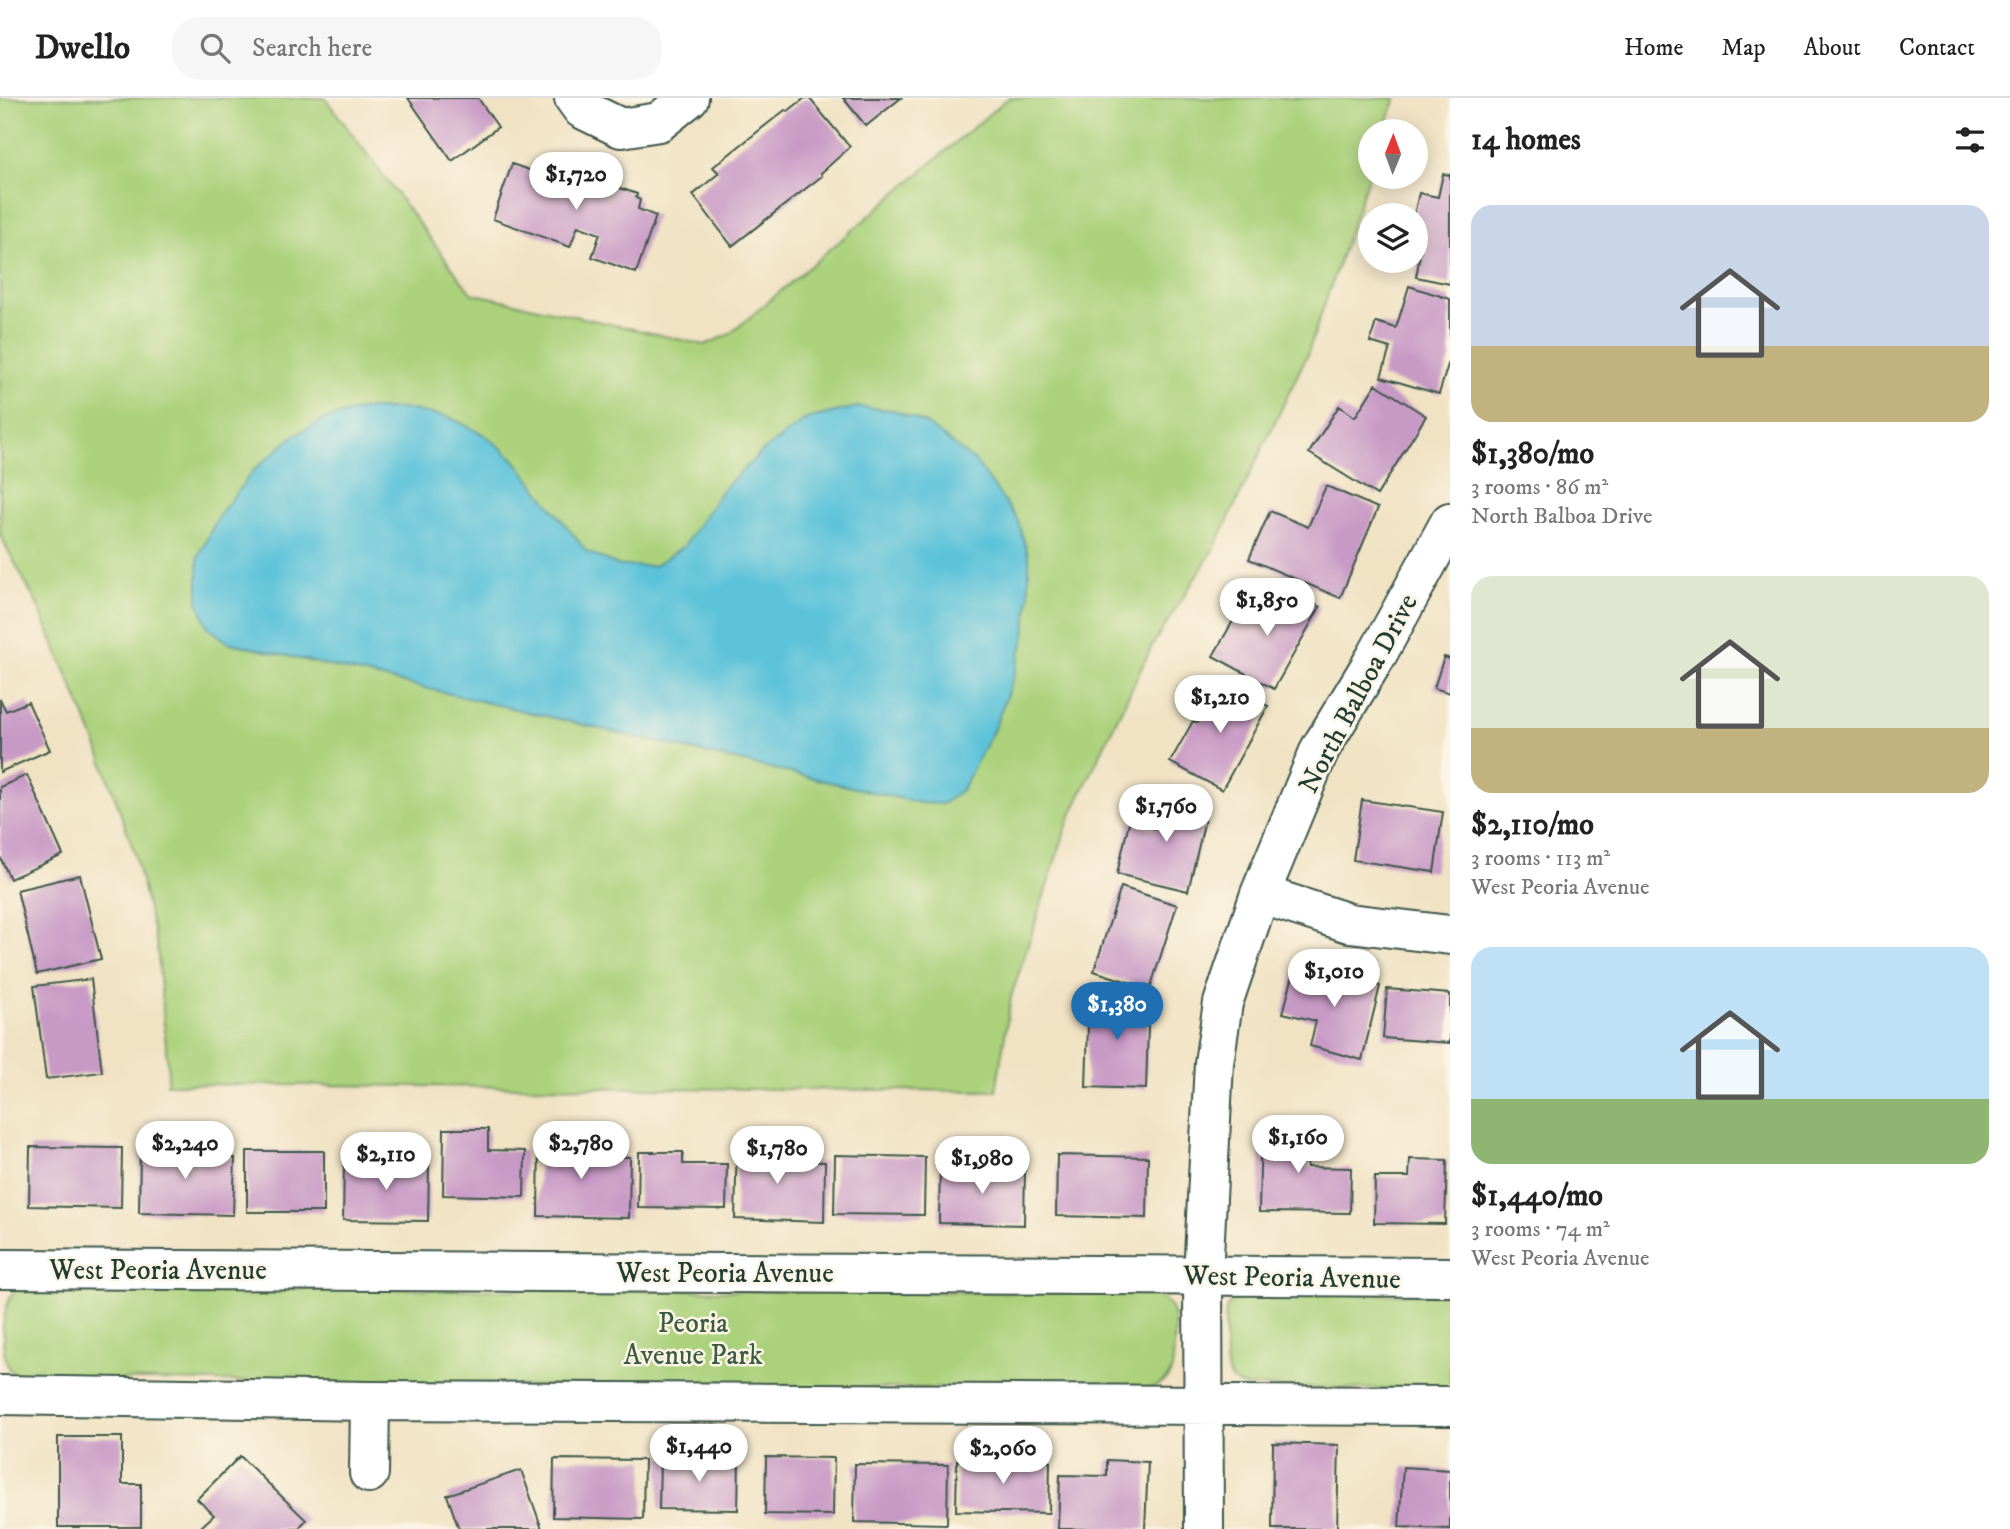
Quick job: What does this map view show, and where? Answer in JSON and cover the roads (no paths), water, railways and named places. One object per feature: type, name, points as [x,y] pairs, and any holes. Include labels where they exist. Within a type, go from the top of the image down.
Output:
[{"type":"street","points":[[574,98],[582,109],[621,128],[659,122],[689,98]]},
{"type":"street","name":"North Balboa Drive","points":[[1204,1529],[1203,1275],[1214,1063],[1223,1003],[1260,894],[1320,749],[1377,655],[1450,522]]},
{"type":"street","points":[[1260,894],[1349,923],[1450,934]]},
{"type":"street","name":"West Peoria Avenue","points":[[0,1269],[1450,1277]]},
{"type":"street","points":[[0,1395],[370,1401],[1450,1406]]},
{"type":"street","points":[[369,1473],[370,1401]]},
{"type":"water","points":[[857,407],[894,410],[925,423],[976,462],[1017,519],[1029,557],[1025,636],[1014,676],[994,729],[962,789],[943,804],[920,803],[227,642],[208,627],[198,601],[198,557],[219,515],[255,469],[295,435],[325,419],[364,409],[405,409],[449,417],[485,435],[514,459],[587,552],[620,566],[654,566],[684,546],[722,490],[764,450],[806,419]]},
{"type":"park label","name":"Peoria Avenue Park","points":[[693,1338]]}]
